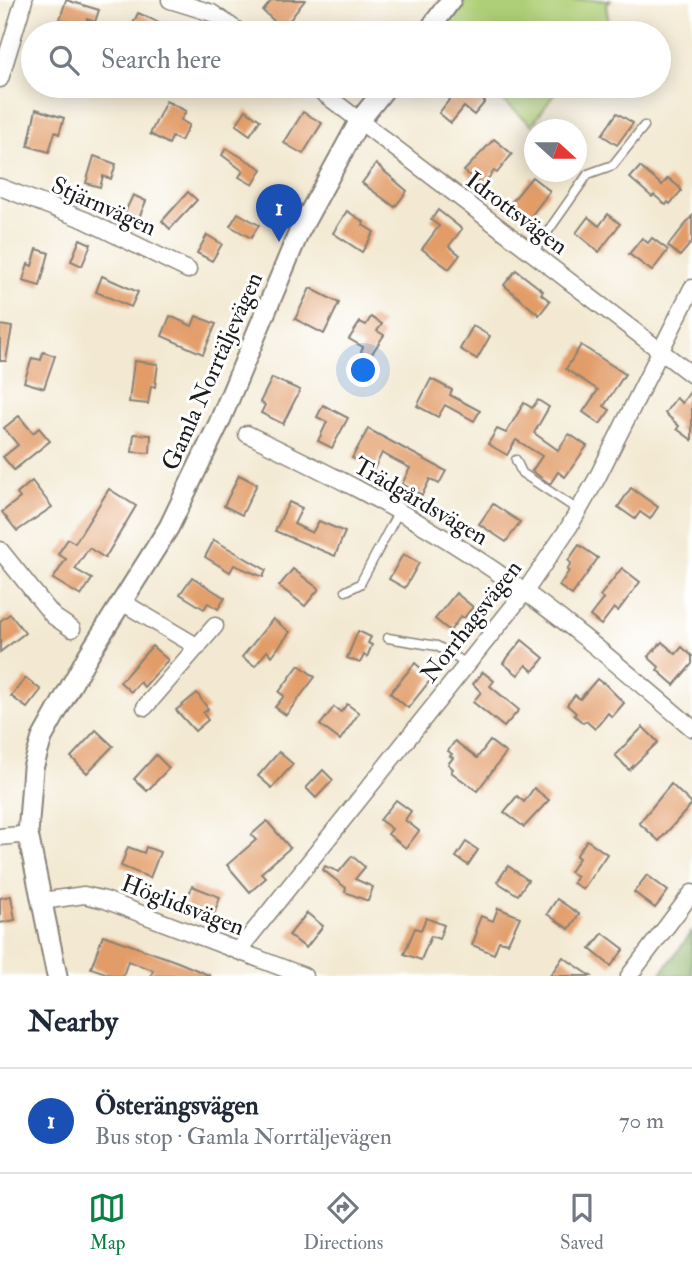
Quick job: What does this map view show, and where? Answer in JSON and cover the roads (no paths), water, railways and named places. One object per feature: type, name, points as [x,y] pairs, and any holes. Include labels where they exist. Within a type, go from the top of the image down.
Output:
[{"type":"street","points":[[0,79],[24,0]]},
{"type":"street","points":[[170,0],[212,13],[224,21]]},
{"type":"street","points":[[212,13],[224,0]]},
{"type":"street","points":[[436,21],[451,0]]},
{"type":"street","name":"Idrottsvägen","points":[[330,98],[692,375]]},
{"type":"street","name":"Gamla Norrtäljevägen","points":[[57,976],[28,834],[33,768],[42,738],[87,657],[169,527],[219,423],[299,232],[360,120],[377,98]]},
{"type":"street","name":"Stjärnvägen","points":[[0,187],[85,220],[188,270]]},
{"type":"street","name":"Norrhagsvägen","points":[[238,951],[524,593],[596,480],[692,288]]},
{"type":"street","name":"Trädgårdsvägen","points":[[247,434],[400,511],[473,556],[617,664],[692,728]]},
{"type":"street","points":[[0,550],[53,616],[72,629]]},
{"type":"street","points":[[122,602],[198,647]]},
{"type":"street","points":[[145,708],[215,626]]},
{"type":"street","points":[[0,837],[28,834]]},
{"type":"street","points":[[629,976],[692,893]]},
{"type":"street","name":"Höglidsvägen","points":[[42,901],[84,895],[105,900],[304,976]]},
{"type":"lane","points":[[532,254],[588,174],[613,165],[644,125]]},
{"type":"lane","points":[[516,460],[522,473],[578,510]]},
{"type":"lane","points":[[346,591],[360,584],[400,511]]},
{"type":"lane","points":[[388,638],[437,646],[467,664]]},
{"type":"place","name":"Österängsvägen","points":[[279,242]]}]
